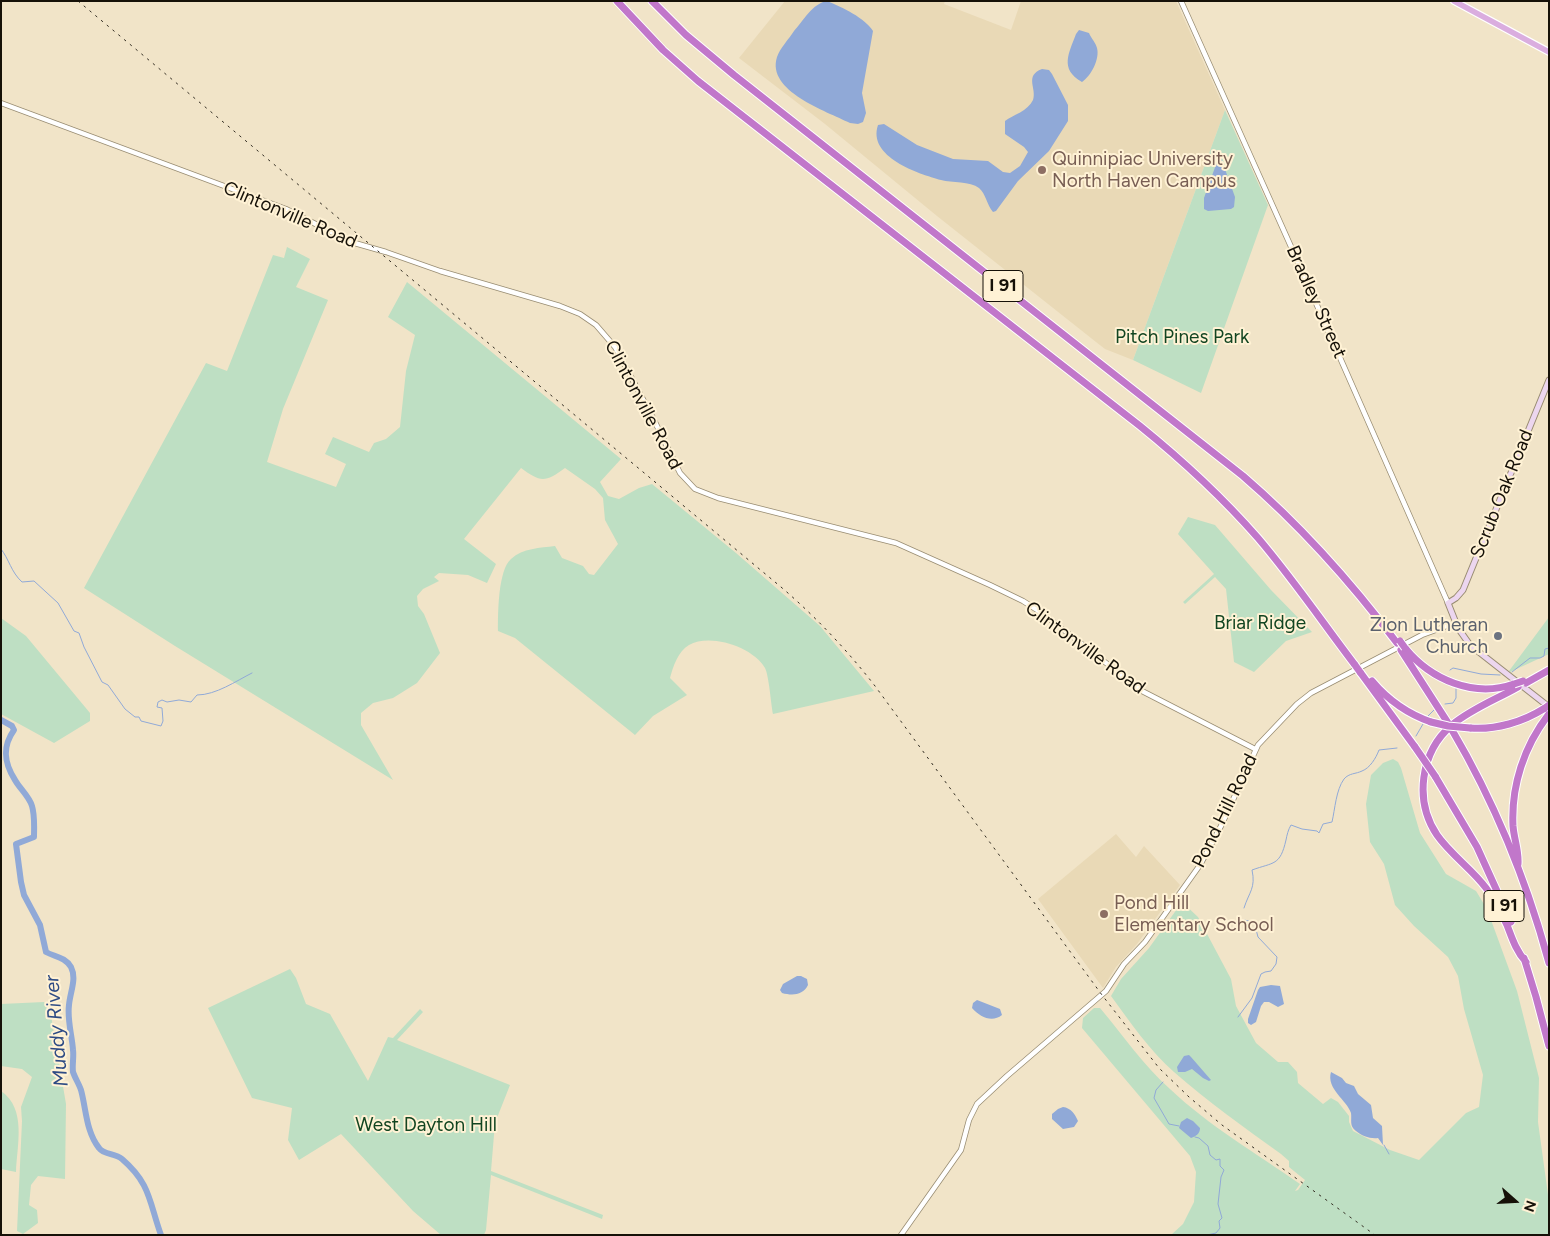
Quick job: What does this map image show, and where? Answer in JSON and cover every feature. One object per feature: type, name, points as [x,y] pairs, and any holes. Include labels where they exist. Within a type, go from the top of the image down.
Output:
[{"type":"highway","name":"I 91","points":[[617,1],[652,38],[698,81],[1140,426],[1190,468],[1264,545],[1416,747],[1463,821],[1504,906],[1526,962],[1549,1046]]},
{"type":"highway","name":"I 91","points":[[652,1],[719,64],[1237,470],[1318,548],[1398,642],[1450,726],[1488,797],[1518,867],[1549,963]]},
{"type":"highway","points":[[1403,649],[1428,670],[1453,683],[1482,688],[1516,686]]},
{"type":"highway","points":[[1526,962],[1517,949],[1501,912],[1489,891],[1444,844],[1435,831],[1426,812],[1423,792],[1429,757],[1444,733],[1462,718],[1516,686],[1549,670]]},
{"type":"highway","points":[[1361,673],[1399,706],[1431,722],[1448,726],[1488,728],[1526,718],[1548,708]]},
{"type":"highway","points":[[1518,867],[1513,820],[1516,784],[1530,745],[1548,708]]},
{"type":"main road","points":[[1454,1],[1549,52]]},
{"type":"main road","name":"Scrub Oak Road","points":[[1448,604],[1463,590],[1549,380]]},
{"type":"main road","points":[[1448,604],[1464,638],[1548,708]]},
{"type":"street","name":"Bradley Street","points":[[1181,1],[1302,269],[1448,604]]},
{"type":"street","name":"Clintonville Road","points":[[1,103],[286,209],[351,242],[440,271],[560,306],[580,314],[596,325],[612,342],[653,418],[676,468],[696,489],[718,498],[901,545],[990,585],[1023,601],[1042,613],[1124,679],[1142,691],[1255,749]]},
{"type":"street","name":"Pond Hill Road","points":[[901,1235],[958,1154],[964,1143],[971,1114],[980,1101],[1019,1065],[1102,995],[1124,964],[1145,942],[1190,880],[1208,851],[1255,749],[1272,729],[1308,695],[1422,635],[1456,623]]},
{"type":"shaded area","name":"Quinnipiac University North Haven Campus","points":[[785,1],[945,1],[944,4],[1011,30],[1021,1],[1176,1],[1225,110],[1133,360],[1105,349],[937,216],[825,124],[739,58]]},
{"type":"shaded area","name":"Pond Hill Elementary School","points":[[1116,834],[1136,857],[1144,846],[1180,885],[1137,944],[1116,967],[1103,988],[1038,899]]},
{"type":"green space","name":"Pitch Pines Park","points":[[1225,110],[1268,205],[1201,393],[1133,360]]},
{"type":"green space","points":[[287,247],[310,259],[296,287],[328,300],[283,409],[267,462],[336,487],[346,464],[325,454],[333,437],[369,452],[374,443],[386,439],[400,427],[406,371],[415,335],[388,317],[407,282],[621,459],[600,482],[608,496],[619,499],[639,488],[652,484],[736,553],[820,626],[874,691],[773,714],[769,683],[765,668],[759,660],[741,648],[730,644],[719,641],[698,642],[689,645],[682,651],[674,664],[670,678],[687,695],[653,716],[635,735],[515,638],[498,631],[503,572],[511,559],[516,555],[532,549],[555,546],[562,558],[583,566],[589,574],[594,575],[618,544],[605,520],[603,498],[595,489],[565,468],[543,479],[533,476],[521,468],[464,539],[496,564],[487,583],[468,575],[439,573],[434,577],[439,581],[423,589],[417,596],[418,606],[424,614],[440,653],[417,683],[393,698],[373,703],[361,713],[361,725],[393,780],[84,588],[206,363],[227,371],[273,255],[284,258]]},
{"type":"green space","name":"Briar Ridge","points":[[1188,517],[1215,525],[1271,590],[1312,632],[1286,641],[1254,672],[1234,662],[1226,589],[1215,577],[1185,604],[1183,602],[1214,574],[1178,534]]},
{"type":"green space","points":[[1549,617],[1549,654],[1510,672],[1509,671]]},
{"type":"green space","points":[[1,618],[26,636],[90,713],[90,721],[54,743],[1,714]]},
{"type":"green space","points":[[1393,759],[1398,762],[1401,768],[1420,833],[1446,874],[1476,891],[1487,909],[1517,991],[1539,1078],[1538,1122],[1549,1202],[1549,1235],[1171,1235],[1183,1224],[1194,1202],[1196,1172],[1190,1156],[1082,1028],[1083,1018],[1094,1008],[1100,1008],[1160,1080],[1185,1102],[1217,1127],[1300,1184],[1295,1191],[1298,1190],[1305,1180],[1289,1167],[1289,1161],[1281,1154],[1213,1104],[1165,1064],[1111,996],[1121,979],[1149,948],[1182,902],[1198,917],[1231,979],[1236,1006],[1256,1043],[1278,1062],[1288,1062],[1297,1072],[1298,1083],[1323,1104],[1331,1098],[1338,1102],[1349,1116],[1349,1122],[1353,1131],[1390,1150],[1419,1160],[1466,1113],[1479,1107],[1483,1075],[1464,1009],[1458,976],[1448,957],[1414,926],[1395,905],[1384,864],[1370,842],[1366,804],[1371,775],[1383,763]]},
{"type":"green space","name":"West Dayton Hill","points":[[290,969],[296,978],[306,1004],[330,1014],[368,1081],[388,1037],[393,1038],[420,1009],[423,1012],[397,1040],[510,1085],[495,1123],[491,1171],[603,1215],[602,1219],[491,1175],[484,1235],[441,1235],[413,1211],[341,1134],[299,1160],[288,1140],[292,1108],[252,1098],[208,1008]]},
{"type":"green space","points":[[44,1002],[51,1015],[66,1104],[65,1179],[38,1176],[31,1185],[29,1205],[37,1210],[38,1223],[23,1234],[17,1231],[21,1107],[32,1077],[22,1069],[1,1066],[1,1004]]},
{"type":"green space","points":[[1,1091],[14,1107],[17,1117],[19,1139],[16,1172],[1,1169]]},
{"type":"water","points":[[827,1],[859,17],[873,31],[862,93],[866,113],[863,122],[858,124],[850,123],[800,98],[780,80],[776,69],[778,54],[794,31],[817,5]]},
{"type":"water","points":[[1079,30],[1089,33],[1098,52],[1094,67],[1089,76],[1082,82],[1070,72],[1068,66],[1069,54]]},
{"type":"water","points":[[1042,69],[1049,70],[1052,74],[1068,105],[1068,121],[1049,151],[1018,181],[996,211],[993,212],[979,188],[966,183],[941,180],[908,168],[887,155],[880,146],[877,136],[878,125],[884,124],[917,145],[953,159],[988,161],[1003,172],[1010,173],[1020,166],[1028,152],[1005,134],[1005,121],[1031,104],[1034,96],[1032,79]]},
{"type":"water","points":[[1221,158],[1235,197],[1234,207],[1231,209],[1208,211],[1204,209],[1204,198],[1218,159]]},
{"type":"water","points":[[797,976],[807,979],[808,985],[806,988],[797,994],[782,993],[780,990],[783,984]]},
{"type":"water","points":[[1280,986],[1284,1004],[1278,1007],[1269,1002],[1264,1002],[1256,1022],[1251,1025],[1248,1023],[1248,1019],[1258,990],[1260,987]]},
{"type":"water","points":[[977,1000],[1000,1009],[1002,1015],[994,1019],[982,1016],[972,1008],[973,1003]]},
{"type":"water","points":[[1189,1055],[1211,1080],[1203,1078],[1192,1069],[1178,1072],[1177,1067],[1184,1056]]},
{"type":"water","points":[[1331,1072],[1342,1078],[1346,1083],[1354,1086],[1358,1094],[1371,1105],[1373,1118],[1382,1126],[1383,1145],[1378,1138],[1366,1137],[1354,1129],[1349,1108],[1331,1084]]},
{"type":"water","points":[[1063,1107],[1070,1110],[1076,1116],[1078,1121],[1074,1127],[1063,1129],[1052,1119],[1052,1114]]},
{"type":"water","points":[[1187,1118],[1200,1128],[1199,1132],[1191,1138],[1179,1128],[1181,1122]]},
{"type":"waterway","points":[[1,549],[15,574],[22,582],[34,581],[58,603],[74,631],[79,633],[102,682],[108,685],[125,709],[135,717],[139,717],[141,721],[161,726],[163,721],[162,708],[157,707],[158,702],[162,700],[167,702],[179,700],[191,702],[197,695],[219,690],[252,673]]},
{"type":"waterway","points":[[1512,672],[1530,658],[1544,656],[1545,649],[1549,648]]},
{"type":"waterway","points":[[1450,670],[1453,668],[1481,674],[1500,675]]},
{"type":"waterway","points":[[1445,704],[1453,703],[1456,698],[1456,689]]},
{"type":"waterway","points":[[1428,716],[1434,710]]},
{"type":"waterway","name":"Muddy River","points":[[1,720],[12,726],[14,730],[6,749],[7,761],[11,774],[31,802],[34,814],[34,837],[16,844],[24,895],[40,925],[46,952],[66,961],[73,972],[69,1011],[73,1072],[81,1090],[91,1135],[101,1150],[122,1159],[139,1177],[148,1194],[161,1235]]},
{"type":"waterway","points":[[1416,736],[1423,724]]},
{"type":"waterway","points":[[1244,908],[1253,886],[1252,870],[1271,864],[1278,859],[1284,848],[1291,825],[1319,833],[1323,824],[1332,822],[1337,794],[1344,779],[1368,768],[1379,750],[1397,748]]},
{"type":"waterway","points":[[1238,1017],[1252,998],[1261,974],[1271,971],[1276,964],[1277,957],[1258,937],[1254,922],[1244,920]]},
{"type":"waterway","points":[[1163,1082],[1156,1090],[1154,1098],[1169,1124],[1179,1126]]},
{"type":"waterway","points":[[1195,1137],[1208,1146],[1210,1155],[1216,1160],[1220,1159],[1220,1166],[1224,1170],[1221,1177],[1218,1204],[1222,1218],[1219,1221],[1220,1228],[1216,1233],[1207,1235]]},
{"type":"waterway","points":[[1384,1145],[1389,1154]]},
{"type":"railway","points":[[78,1],[807,610],[875,686],[1102,995],[1159,1068],[1222,1125],[1375,1235]]},
{"type":"place","name":"Quinnipiac University North Haven Campus","points":[[1042,170]]},
{"type":"place","name":"Zion Lutheran Church","points":[[1498,636]]},
{"type":"place","name":"Pond Hill Elementary School","points":[[1104,914]]}]
